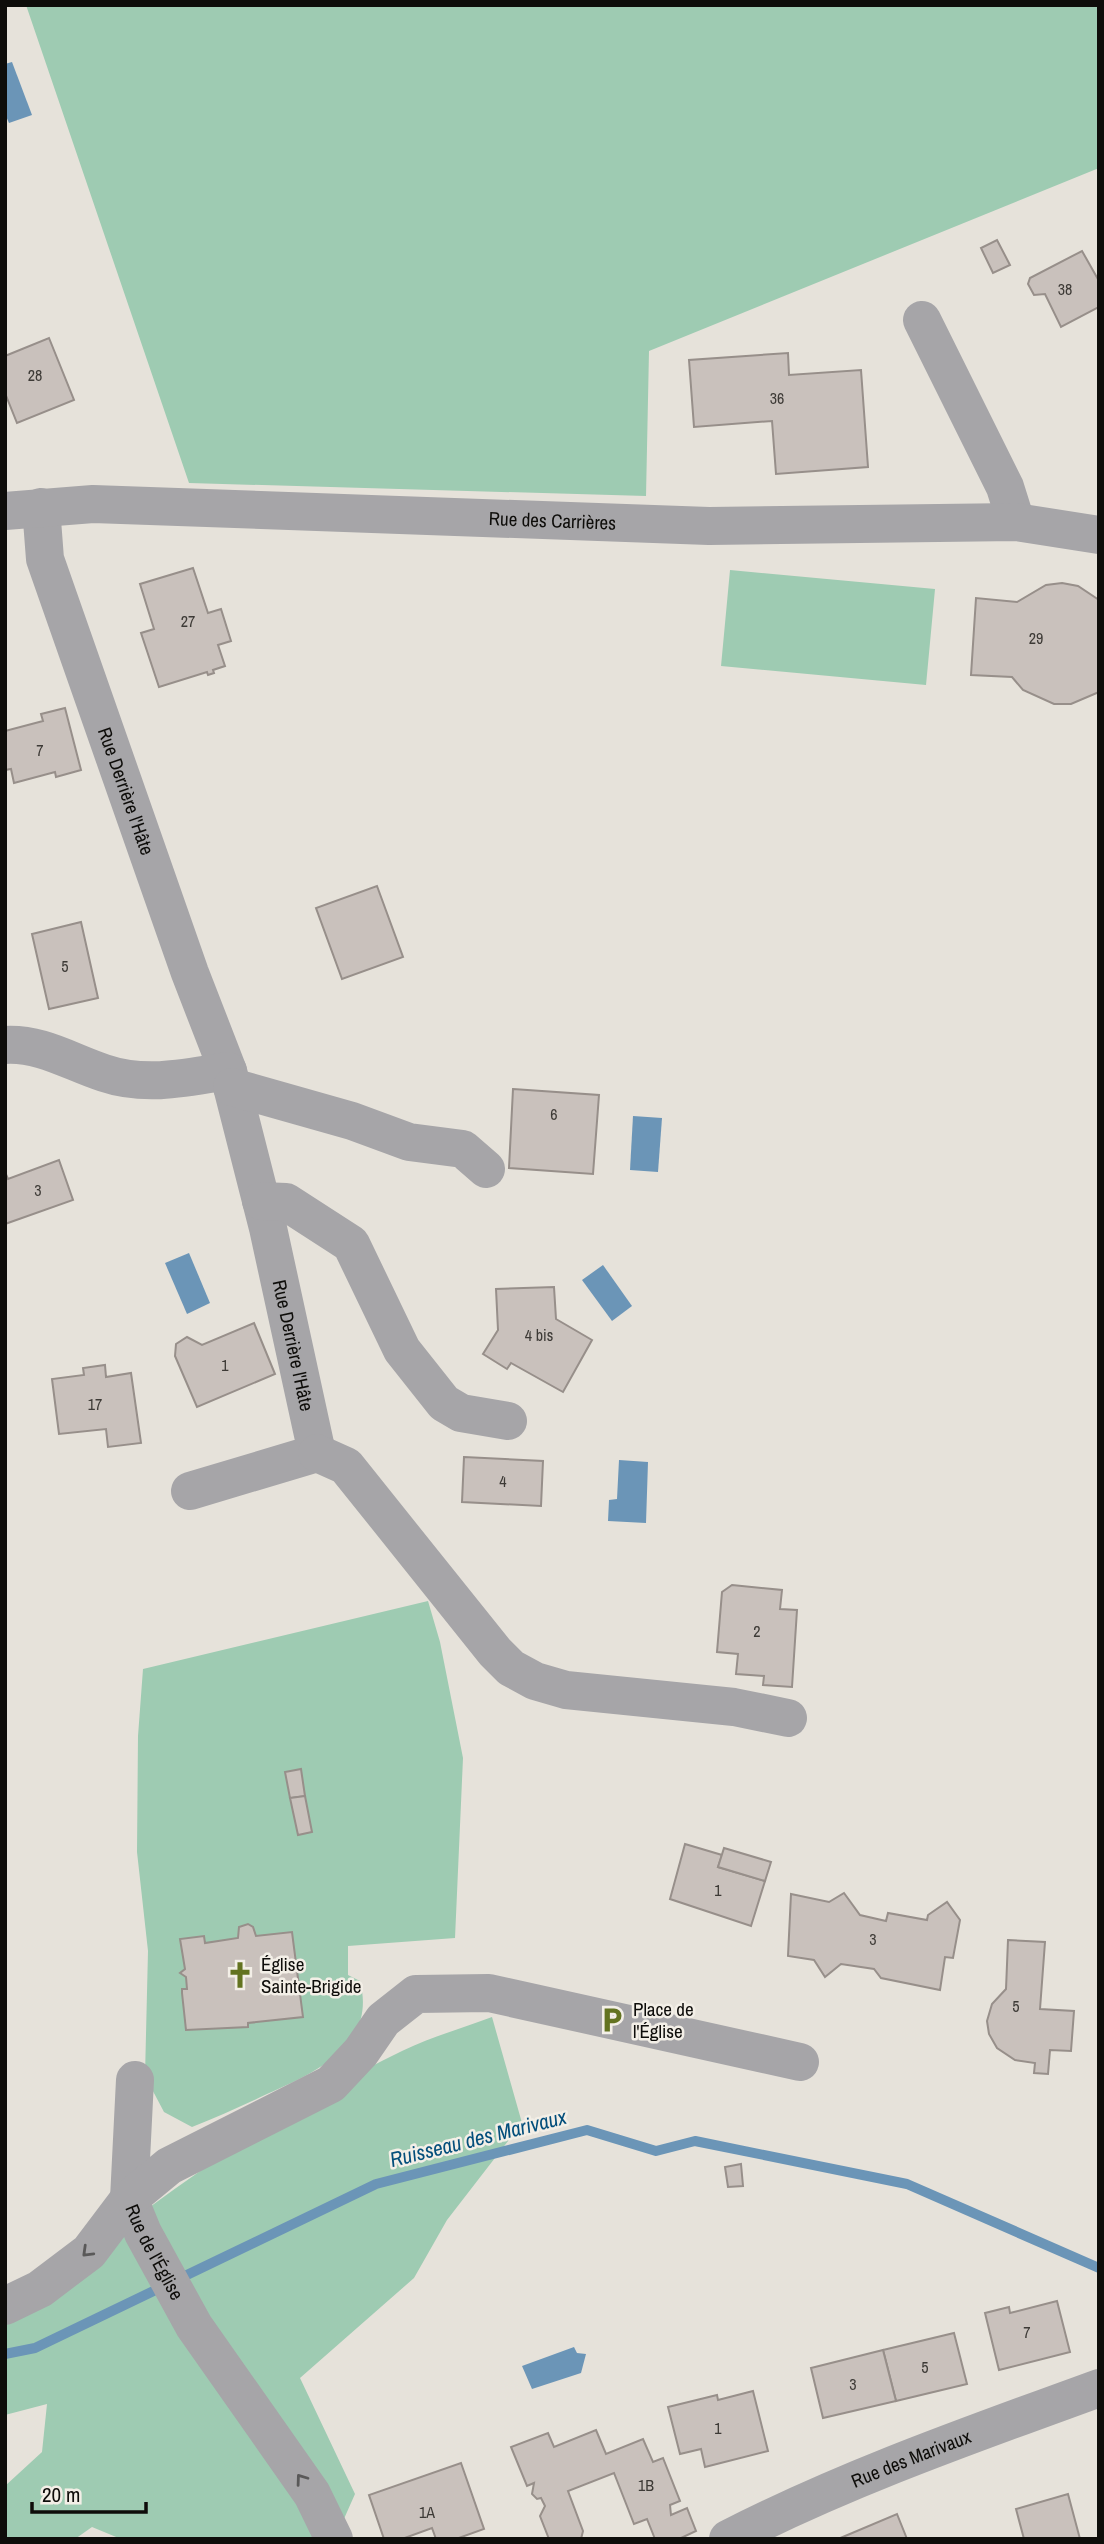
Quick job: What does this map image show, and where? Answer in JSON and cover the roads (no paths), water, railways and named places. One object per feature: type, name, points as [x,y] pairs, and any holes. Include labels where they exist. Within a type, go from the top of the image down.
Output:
[{"type":"street","points":[[922,320],[1005,487],[1016,522]]},
{"type":"street","name":"Rue des Carrières","points":[[23,509],[93,504],[709,526],[1016,522],[1099,535]]},
{"type":"street","name":"Rue Derrière l'Hâte","points":[[23,509],[45,559],[190,973],[230,1079],[261,1201],[317,1452]]},
{"type":"street","points":[[5,1045],[19,1044],[65,1055],[105,1074],[159,1082],[230,1079],[409,1142],[463,1149],[486,1168]]},
{"type":"street","points":[[261,1201],[286,1202],[351,1244],[402,1350],[444,1403],[461,1413],[508,1422]]},
{"type":"street","points":[[190,1492],[317,1452],[346,1466],[495,1652],[511,1668],[535,1681],[566,1689],[734,1707],[788,1718]]},
{"type":"street","name":"Rue de l'Église","points":[[334,2539],[313,2494],[194,2326],[136,2216],[169,2166],[331,2084],[361,2052],[383,2020],[416,1994],[489,1993],[800,2062]]},
{"type":"street","points":[[5,2306],[40,2289],[136,2216],[135,2080]]},
{"type":"street","name":"Rue des Marivaux","points":[[728,2539],[790,2507],[905,2459],[1099,2388]]},
{"type":"water","points":[[12,62],[32,115],[9,123],[5,114],[5,64]]},
{"type":"water","points":[[633,1116],[662,1118],[658,1172],[630,1170]]},
{"type":"water","points":[[189,1253],[210,1303],[187,1314],[165,1263]]},
{"type":"water","points":[[603,1265],[632,1306],[612,1321],[582,1280]]},
{"type":"water","points":[[619,1460],[648,1462],[646,1523],[608,1521],[609,1500],[617,1499]]},
{"type":"water","points":[[574,2347],[577,2353],[586,2354],[581,2373],[532,2389],[522,2366]]},
{"type":"waterway","name":"Ruisseau des Marivaux","points":[[5,2354],[35,2348],[376,2184],[587,2130],[656,2151],[695,2141],[907,2184],[1099,2268]]},
{"type":"place","name":"Église Sainte-Brigide","points":[[240,1975]]},
{"type":"place","name":"Place de l'Église","points":[[612,2020]]}]
